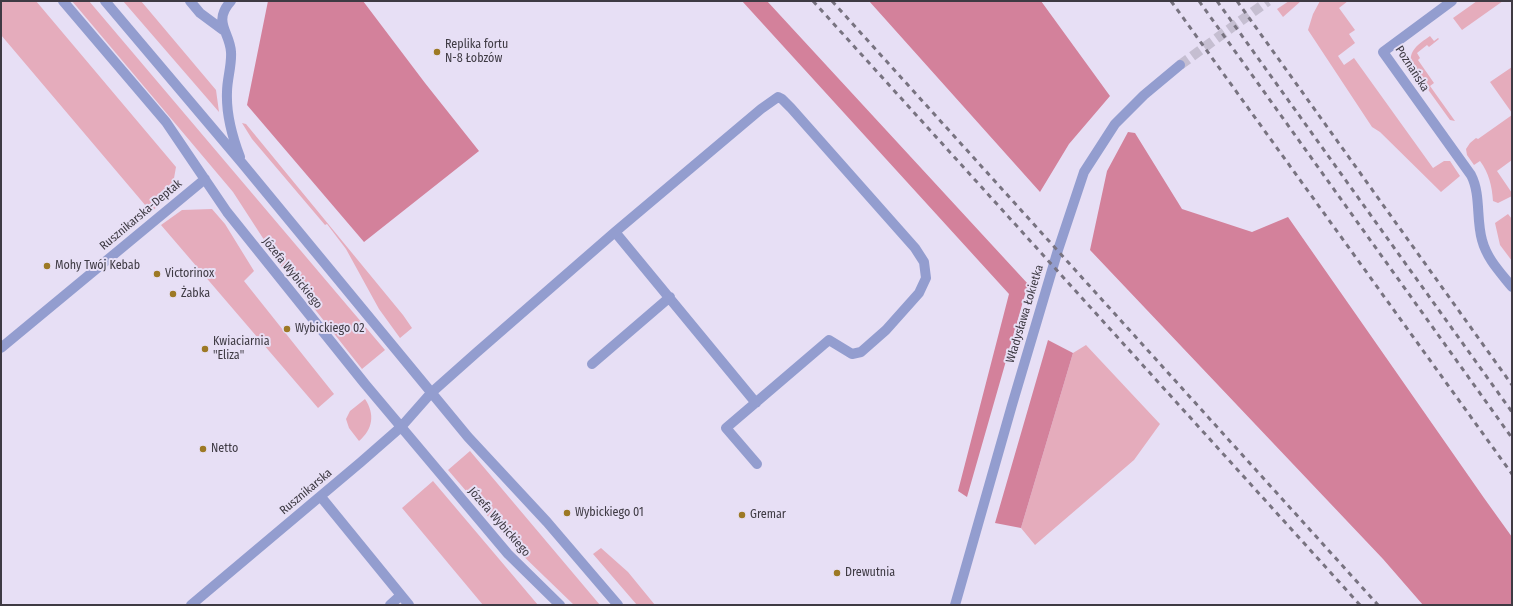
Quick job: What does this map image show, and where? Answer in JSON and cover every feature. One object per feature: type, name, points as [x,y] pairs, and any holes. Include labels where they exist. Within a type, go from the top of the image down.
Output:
[{"type":"street","name":"Józefa Wybickiego","points":[[63,1],[166,122],[227,212],[330,342],[508,554],[560,605]]},
{"type":"street","points":[[105,1],[242,163],[431,393],[482,453],[547,522],[618,605]]},
{"type":"street","points":[[190,1],[200,13],[223,30]]},
{"type":"street","points":[[231,1],[226,7],[223,15],[223,30],[231,53],[226,91],[227,118],[242,163]]},
{"type":"street","name":"Poznańska","points":[[1452,1],[1383,52],[1473,179],[1476,188],[1480,229],[1484,247],[1494,265],[1512,287]]},
{"type":"street","name":"Władysława Łokietka","points":[[955,605],[1058,250],[1084,172],[1115,124],[1144,95],[1180,65]]},
{"type":"street","points":[[431,393],[615,232],[778,97],[791,108],[915,248],[924,262],[926,278],[919,294],[886,330],[860,352],[852,354],[829,340],[726,428],[757,464]]},
{"type":"street","name":"Rusznikarska-Deptak","points":[[1,348],[205,179]]},
{"type":"street","points":[[615,232],[756,403]]},
{"type":"street","points":[[592,364],[670,297]]},
{"type":"street","name":"Rusznikarska","points":[[191,605],[321,497],[401,427],[431,393]]},
{"type":"street","points":[[321,497],[400,596],[409,605]]},
{"type":"street","points":[[390,605],[400,596]]},
{"type":"shaded area","points":[[1,1],[36,1],[176,167],[171,195],[151,212],[1,35]]},
{"type":"shaded area","points":[[72,1],[89,1],[385,350],[362,369],[283,269],[233,192]]},
{"type":"shaded area","points":[[123,1],[141,1],[216,90],[219,112]]},
{"type":"shaded area","points":[[268,1],[363,1],[479,151],[364,242],[247,105]]},
{"type":"shaded area","points":[[742,1],[767,1],[1028,284],[967,497],[958,491],[1009,294]]},
{"type":"shaded area","points":[[869,1],[1041,1],[1110,96],[1069,144],[1040,192]]},
{"type":"shaded area","points":[[1289,1],[1301,1],[1283,17],[1277,9]]},
{"type":"shaded area","points":[[1320,1],[1348,1],[1339,8],[1355,30],[1349,34],[1355,43],[1338,56],[1344,65],[1354,58],[1433,168],[1444,161],[1450,161],[1460,176],[1441,192],[1380,132],[1372,127],[1308,30],[1313,14]]},
{"type":"shaded area","points":[[1477,1],[1503,1],[1462,30],[1453,18]]},
{"type":"shaded area","points":[[1430,36],[1434,41],[1438,38],[1439,39],[1429,47],[1427,45],[1417,53],[1420,58],[1418,60],[1434,83],[1430,86],[1455,121],[1450,120],[1411,66],[1411,56],[1415,48]]},
{"type":"shaded area","points":[[1512,67],[1512,113],[1490,82]]},
{"type":"shaded area","points":[[1512,115],[1512,160],[1497,171],[1512,193],[1512,196],[1498,203],[1493,201],[1490,180],[1486,170],[1480,161],[1474,165],[1467,155],[1466,149],[1476,138],[1478,139]]},
{"type":"shaded area","points":[[242,123],[246,124],[403,315],[412,328],[400,338],[379,309],[346,249],[327,224],[325,225],[252,139]]},
{"type":"shaded area","points":[[1128,132],[1135,133],[1182,209],[1252,232],[1288,217],[1512,537],[1512,605],[1423,605],[1383,559],[1090,250],[1107,171]]},
{"type":"shaded area","points":[[212,209],[225,224],[254,271],[244,281],[334,394],[318,408],[161,225],[182,210]]},
{"type":"shaded area","points":[[1508,214],[1512,219],[1512,261],[1500,245],[1495,223]]},
{"type":"shaded area","points":[[1048,340],[1073,353],[1021,528],[995,523]]},
{"type":"shaded area","points":[[1086,345],[1160,424],[1134,460],[1035,545],[1021,528],[1073,353]]},
{"type":"shaded area","points":[[365,399],[370,410],[371,421],[370,426],[364,436],[359,441],[349,428],[346,419],[350,411]]},
{"type":"shaded area","points":[[470,451],[600,605],[574,605],[516,549],[448,470]]},
{"type":"shaded area","points":[[433,481],[538,605],[483,605],[402,508]]},
{"type":"shaded area","points":[[601,548],[628,572],[655,605],[637,605],[593,554]]},
{"type":"tunnel","points":[[1180,65],[1268,1]]},
{"type":"railway","points":[[813,1],[1360,605]]},
{"type":"railway","points":[[832,1],[1378,605]]},
{"type":"railway","points":[[1171,1],[1512,474]]},
{"type":"railway","points":[[1199,1],[1512,438]]},
{"type":"railway","points":[[1217,1],[1512,412]]},
{"type":"railway","points":[[1237,1],[1512,385]]},
{"type":"place","name":"Replika fortu N-8 Łobzów","points":[[437,52]]},
{"type":"place","name":"Mohy Twój Kebab","points":[[47,266]]},
{"type":"place","name":"Victorinox","points":[[157,274]]},
{"type":"place","name":"Żabka","points":[[173,294]]},
{"type":"place","name":"Wybickiego 02","points":[[287,329]]},
{"type":"place","name":"Kwiaciarnia \"Eliza\"","points":[[205,349]]},
{"type":"place","name":"Netto","points":[[203,449]]},
{"type":"place","name":"Wybickiego 01","points":[[567,513]]},
{"type":"place","name":"Gremar","points":[[742,515]]},
{"type":"place","name":"Drewutnia","points":[[837,573]]}]
